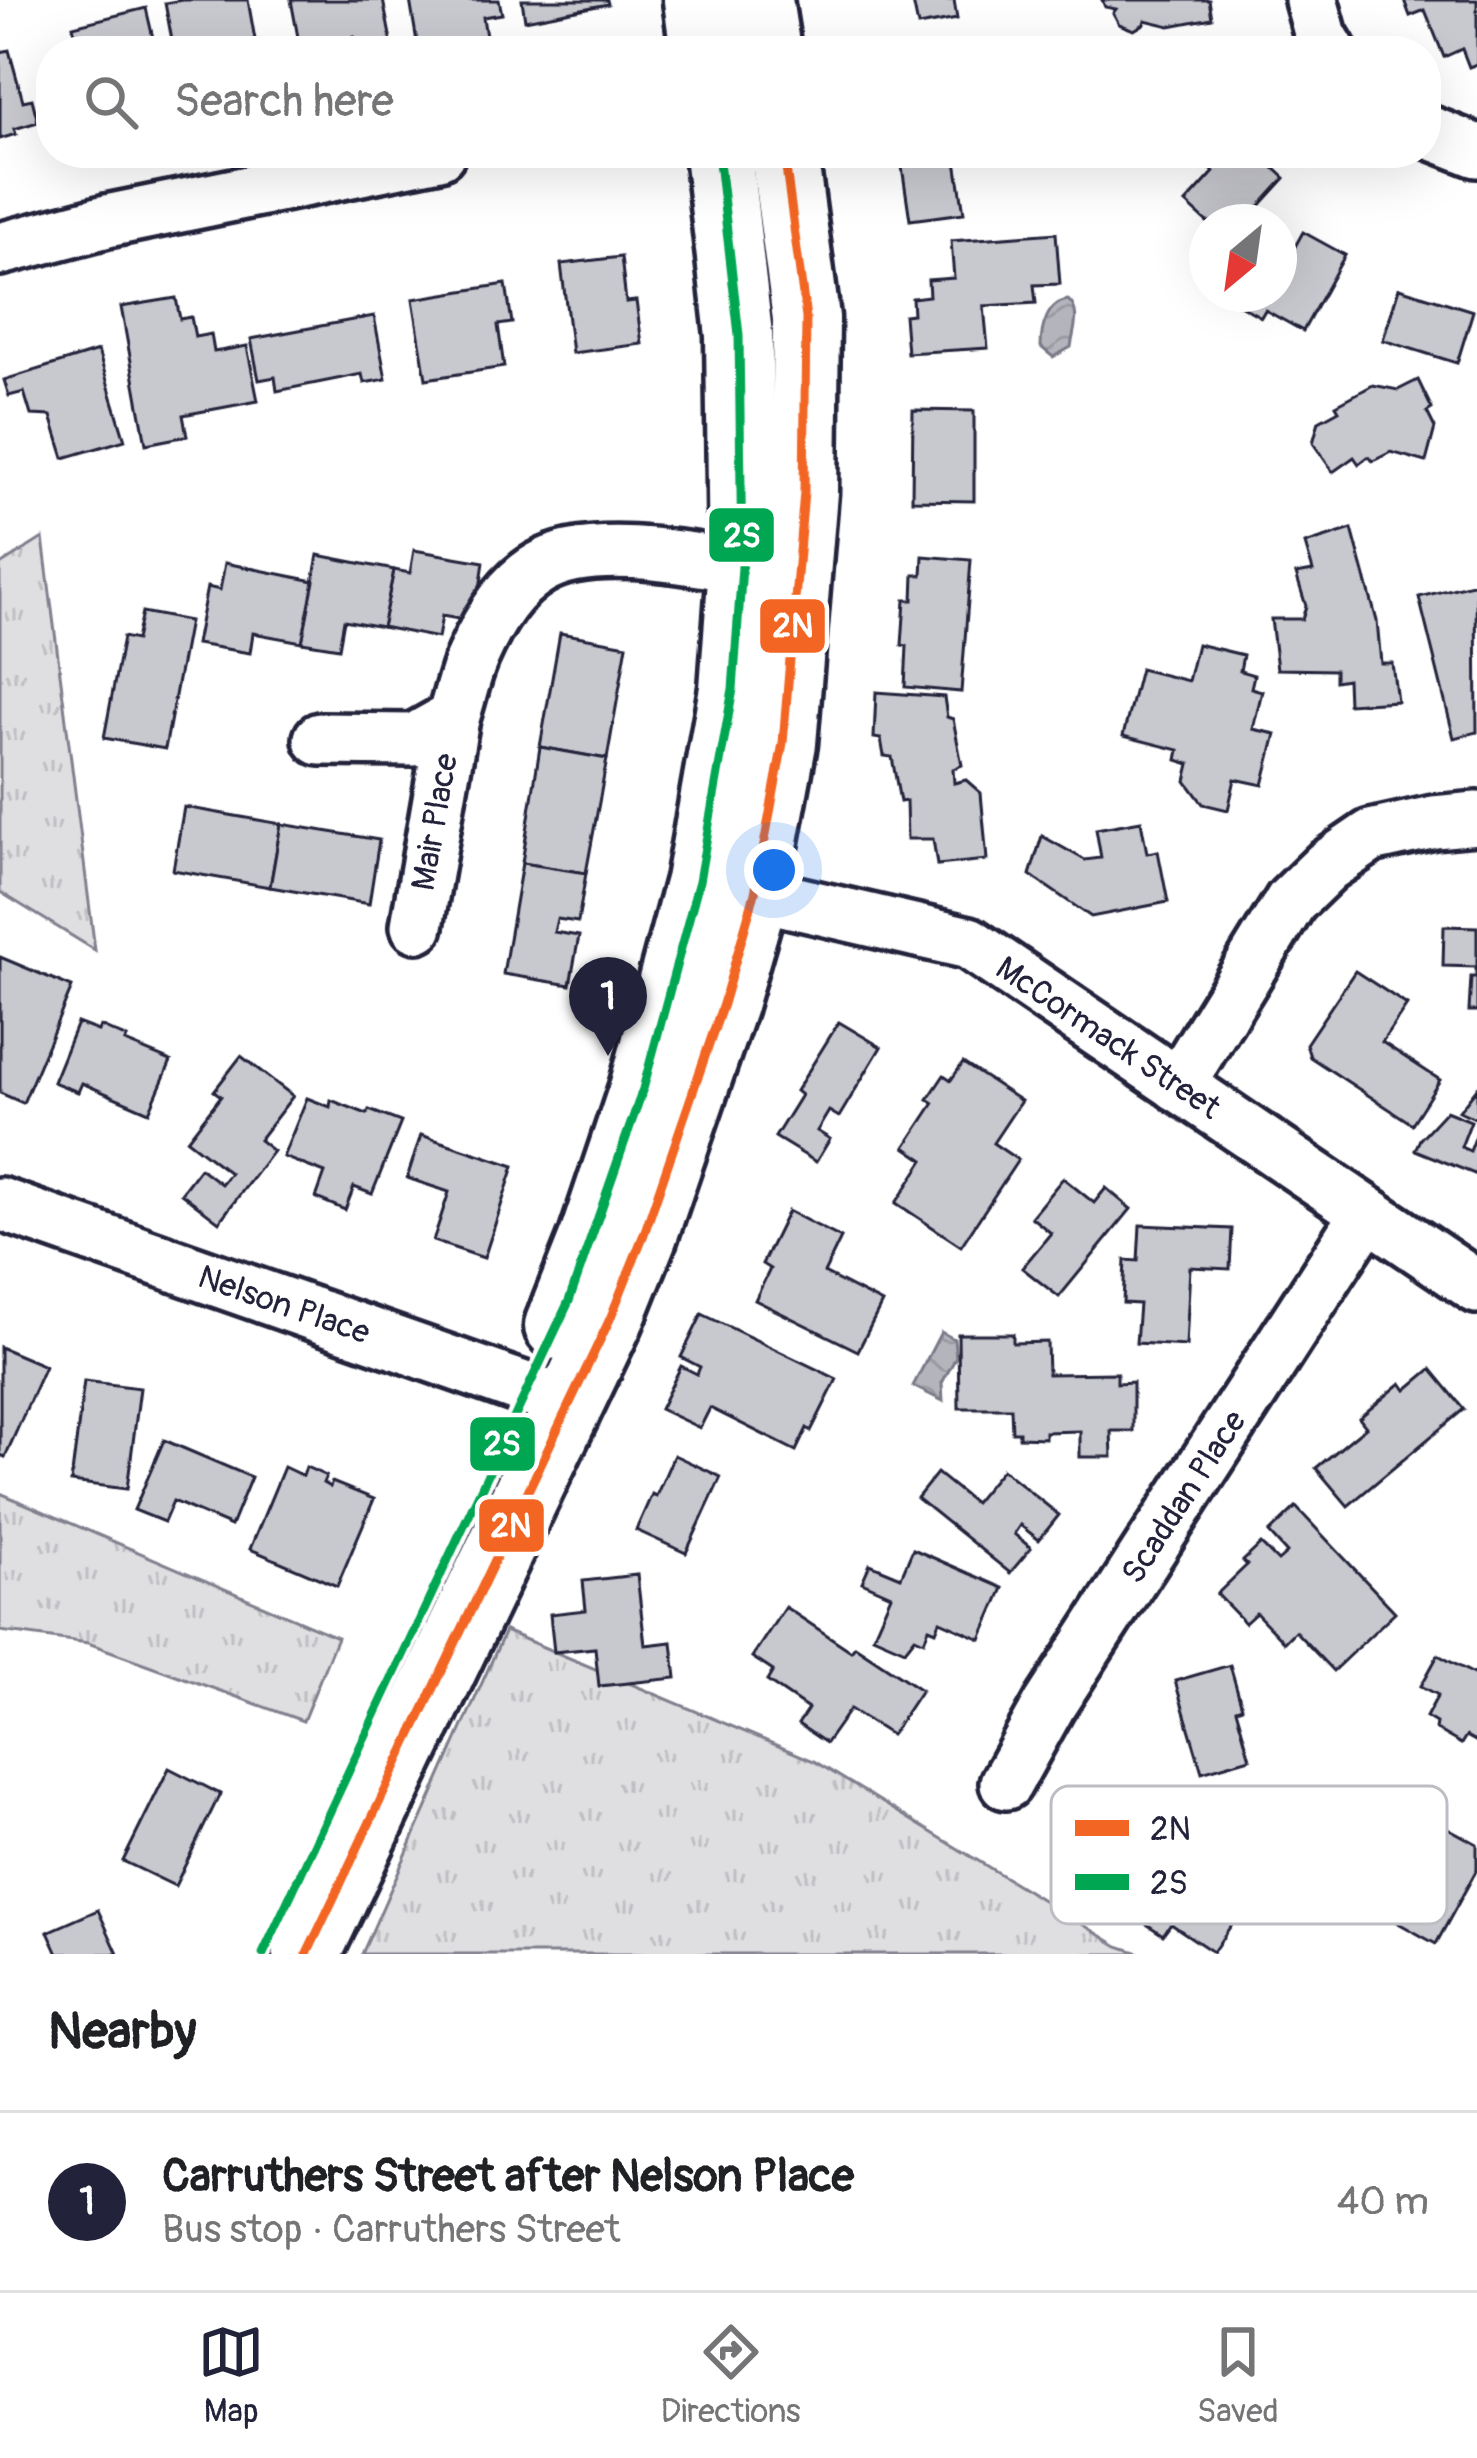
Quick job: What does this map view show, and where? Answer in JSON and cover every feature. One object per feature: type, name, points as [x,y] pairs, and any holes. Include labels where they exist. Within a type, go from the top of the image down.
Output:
[{"type":"main road","points":[[697,0],[702,36]]},
{"type":"main road","points":[[759,0],[765,36]]},
{"type":"main road","points":[[263,1954],[549,1397],[610,1319],[697,1085],[727,887],[783,743],[770,571],[720,168]]},
{"type":"main road","points":[[770,571],[804,492],[806,318],[786,168]]},
{"type":"main road","points":[[307,1954],[549,1397]]},
{"type":"street","points":[[1311,0],[1321,36]]},
{"type":"street","points":[[1441,136],[1477,151]]},
{"type":"street","points":[[0,249],[107,221],[366,168]]},
{"type":"street","name":"Mair Place","points":[[417,926],[453,718],[471,658],[515,587],[543,566],[587,554],[641,552],[770,571]]},
{"type":"street","name":"Mair Place","points":[[320,740],[414,740],[453,718]]},
{"type":"street","points":[[1178,1085],[1291,902],[1327,866],[1371,836],[1435,821],[1477,818]]},
{"type":"street","name":"McCormack Street","points":[[727,887],[969,943],[1477,1287]]},
{"type":"street","name":"Nelson Place","points":[[0,1204],[549,1397]]},
{"type":"street","name":"Scaddan Place","points":[[1006,1783],[1050,1704],[1367,1213]]},
{"type":"green space","points":[[43,538],[95,950],[0,892],[0,565]]},
{"type":"green space","points":[[0,1493],[337,1637],[303,1721],[88,1643],[0,1631]]},
{"type":"green space","points":[[505,1631],[814,1761],[1051,1905],[1051,1924],[1082,1924],[1142,1954],[362,1954]]},
{"type":"water","points":[[1068,300],[1076,316],[1071,347],[1053,357],[1041,347],[1044,325],[1050,311]]},
{"type":"water","points":[[941,1332],[954,1339],[956,1357],[942,1383],[943,1401],[913,1386]]},
{"type":"building","points":[[248,0],[254,36],[171,36],[165,3]]},
{"type":"building","points":[[291,0],[383,0],[390,36],[298,36]]},
{"type":"building","points":[[410,0],[499,0],[502,14],[483,17],[486,36],[416,36]]},
{"type":"building","points":[[522,0],[607,0],[608,4],[525,20]]},
{"type":"building","points":[[908,0],[954,0],[957,19],[918,26],[913,2]]},
{"type":"building","points":[[1102,0],[1209,0],[1212,18],[1170,26],[1145,20],[1134,30],[1119,24],[1113,13],[1116,9],[1105,7]]},
{"type":"building","points":[[1404,0],[1477,0],[1477,64],[1469,67],[1462,49],[1444,57],[1441,36],[1436,36],[1425,10],[1410,16]]},
{"type":"building","points":[[146,8],[153,36],[75,36],[73,26]]},
{"type":"building","points":[[0,48],[1,52],[9,50],[23,101],[32,99],[36,123],[0,139]]},
{"type":"building","points":[[902,168],[957,168],[964,213],[910,220]]},
{"type":"building","points":[[1210,168],[1274,168],[1285,178],[1261,204],[1186,203],[1214,172]]},
{"type":"building","points":[[1303,232],[1345,255],[1303,331],[1269,312],[1297,312],[1297,243]]},
{"type":"building","points":[[1056,233],[1060,284],[1034,285],[1036,303],[984,306],[988,348],[907,353],[904,315],[913,314],[912,298],[929,296],[928,280],[954,278],[951,241]]},
{"type":"building","points":[[621,257],[626,302],[636,301],[642,344],[572,353],[561,264]]},
{"type":"building","points":[[506,284],[512,323],[498,325],[504,367],[426,379],[413,299]]},
{"type":"building","points":[[1399,288],[1473,311],[1457,363],[1383,340]]},
{"type":"building","points":[[176,298],[180,319],[191,317],[195,337],[211,334],[214,352],[247,346],[258,401],[183,415],[187,436],[146,444],[121,307]]},
{"type":"building","points":[[374,316],[386,379],[364,383],[362,374],[277,391],[275,377],[259,380],[251,339]]},
{"type":"building","points":[[98,351],[125,440],[64,458],[51,416],[31,415],[24,392],[9,396],[4,380]]},
{"type":"building","points":[[1418,380],[1435,428],[1426,462],[1391,452],[1359,464],[1354,457],[1333,472],[1313,443],[1319,421],[1339,410],[1336,405],[1373,385],[1398,390]]},
{"type":"building","points":[[913,410],[974,411],[974,501],[912,500]]},
{"type":"building","points":[[1352,529],[1377,621],[1381,663],[1392,663],[1397,701],[1348,704],[1347,679],[1335,681],[1335,670],[1277,669],[1271,619],[1302,619],[1306,606],[1296,574],[1313,571],[1305,544]]},
{"type":"building","points":[[414,550],[484,562],[475,622],[442,616],[438,638],[382,627],[394,570],[410,573]]},
{"type":"building","points":[[318,555],[394,570],[382,627],[344,620],[339,648],[302,642]]},
{"type":"building","points":[[923,556],[971,560],[961,692],[905,687],[905,600],[913,600],[914,575],[922,575]]},
{"type":"building","points":[[225,563],[314,581],[302,642],[253,633],[250,653],[196,644],[207,587],[220,590]]},
{"type":"building","points":[[1476,583],[1477,732],[1454,738],[1419,597]]},
{"type":"building","points":[[142,612],[189,621],[165,749],[104,738],[123,637],[136,640]]},
{"type":"building","points":[[560,633],[627,645],[607,759],[540,747]]},
{"type":"building","points":[[1197,644],[1243,655],[1240,671],[1254,675],[1251,688],[1262,691],[1253,729],[1276,734],[1263,785],[1235,779],[1228,810],[1203,804],[1186,781],[1190,764],[1177,760],[1179,750],[1123,736],[1140,669],[1188,681]]},
{"type":"building","points":[[876,692],[944,697],[962,765],[953,769],[954,783],[966,780],[981,793],[987,860],[937,865],[933,839],[907,839],[906,801],[900,802],[892,757],[884,756],[881,739],[874,738]]},
{"type":"building","points":[[540,747],[607,759],[586,873],[522,863]]},
{"type":"building","points":[[184,807],[281,824],[270,887],[173,870]]},
{"type":"building","points":[[1141,821],[1147,853],[1158,851],[1168,902],[1091,917],[1030,875],[1042,836],[1085,860],[1101,858],[1096,829]]},
{"type":"building","points":[[281,824],[379,840],[369,904],[270,887]]},
{"type":"building","points":[[522,863],[586,873],[578,922],[557,919],[554,932],[579,936],[570,985],[503,974]]},
{"type":"building","points":[[1444,926],[1477,927],[1477,1011],[1469,1011],[1476,967],[1443,966]]},
{"type":"building","points":[[0,957],[72,987],[23,1103],[0,1093]]},
{"type":"building","points":[[1355,971],[1407,1005],[1382,1042],[1440,1080],[1412,1124],[1310,1057],[1306,1044]]},
{"type":"building","points":[[839,1022],[881,1047],[839,1117],[829,1111],[817,1131],[830,1139],[816,1162],[775,1137],[801,1095],[796,1091]]},
{"type":"building","points":[[77,1023],[98,1031],[100,1026],[171,1061],[149,1112],[82,1083],[78,1092],[53,1082]]},
{"type":"building","points":[[241,1056],[293,1096],[259,1140],[273,1151],[219,1222],[181,1193],[200,1168],[221,1184],[230,1173],[187,1140],[221,1096],[214,1091]]},
{"type":"building","points":[[963,1063],[1021,1101],[993,1143],[1018,1160],[961,1246],[896,1203],[924,1160],[905,1147],[934,1103],[928,1099],[944,1075],[951,1080]]},
{"type":"building","points":[[1477,1088],[1477,1119],[1459,1111]]},
{"type":"building","points":[[307,1098],[330,1107],[331,1100],[401,1122],[372,1194],[354,1187],[345,1210],[316,1198],[325,1173],[283,1157]]},
{"type":"building","points":[[1446,1111],[1471,1121],[1461,1147],[1470,1151],[1477,1133],[1477,1175],[1415,1150]]},
{"type":"building","points":[[421,1135],[514,1166],[484,1258],[433,1241],[449,1192],[407,1178]]},
{"type":"building","points":[[1063,1178],[1094,1203],[1106,1188],[1131,1209],[1059,1297],[1022,1268],[1051,1233],[1031,1217]]},
{"type":"building","points":[[788,1211],[841,1238],[824,1273],[882,1303],[858,1351],[755,1300],[770,1269],[762,1264]]},
{"type":"building","points":[[1140,1225],[1232,1229],[1230,1269],[1190,1267],[1186,1346],[1136,1343],[1139,1304],[1123,1303],[1125,1260],[1138,1261]]},
{"type":"building","points":[[702,1314],[837,1379],[796,1451],[710,1408],[700,1428],[660,1409],[681,1366],[697,1374],[700,1367],[681,1357]]},
{"type":"building","points":[[958,1334],[1013,1334],[1013,1343],[1047,1342],[1048,1374],[1117,1373],[1117,1383],[1133,1382],[1133,1431],[1111,1431],[1112,1457],[1080,1457],[1080,1431],[1019,1437],[1019,1432],[1012,1432],[1011,1408],[959,1408]]},
{"type":"building","points":[[0,1347],[45,1366],[5,1457],[0,1455]]},
{"type":"building","points":[[1431,1369],[1464,1409],[1348,1506],[1316,1468],[1366,1427],[1359,1418],[1401,1383],[1406,1390]]},
{"type":"building","points":[[84,1381],[140,1388],[127,1489],[71,1482]]},
{"type":"building","points":[[164,1440],[251,1477],[231,1526],[173,1501],[164,1522],[134,1510]]},
{"type":"building","points":[[674,1455],[721,1477],[686,1553],[636,1530]]},
{"type":"building","points":[[284,1467],[303,1476],[306,1467],[326,1476],[323,1483],[330,1487],[332,1482],[374,1499],[337,1586],[250,1549]]},
{"type":"building","points":[[1002,1469],[1059,1515],[1039,1540],[1020,1525],[1014,1534],[1031,1548],[1010,1573],[917,1498],[937,1473],[974,1503]]},
{"type":"building","points":[[1296,1507],[1395,1612],[1333,1671],[1295,1631],[1284,1642],[1256,1613],[1245,1623],[1217,1594],[1261,1544],[1278,1561],[1287,1553],[1269,1533]]},
{"type":"building","points":[[913,1549],[1003,1588],[981,1639],[940,1621],[936,1631],[929,1628],[924,1641],[915,1637],[905,1650],[873,1636],[891,1595],[862,1582],[870,1564],[901,1577]]},
{"type":"building","points":[[637,1575],[645,1645],[672,1642],[676,1678],[599,1686],[595,1648],[554,1652],[550,1614],[586,1610],[583,1581]]},
{"type":"building","points":[[785,1607],[921,1690],[891,1735],[850,1709],[826,1743],[798,1724],[808,1709],[767,1681],[773,1671],[752,1657]]},
{"type":"building","points":[[1438,1655],[1477,1676],[1477,1742],[1466,1736],[1461,1744],[1435,1729],[1436,1723],[1426,1717],[1438,1695],[1421,1686]]},
{"type":"building","points":[[1230,1665],[1250,1758],[1202,1772],[1175,1681]]},
{"type":"building","points":[[169,1768],[220,1794],[175,1886],[123,1861]]},
{"type":"building","points":[[1447,1828],[1477,1844],[1477,1869],[1447,1924]]},
{"type":"building","points":[[98,1910],[118,1954],[58,1954],[48,1932]]},
{"type":"building","points":[[1146,1924],[1171,1924],[1163,1935]]},
{"type":"building","points":[[1171,1924],[1232,1924],[1213,1952]]},
{"type":"building","points":[[1400,1924],[1447,1924],[1436,1944]]},
{"type":"transit line","name":"2S","points":[[263,1954],[569,1301],[643,1089],[699,881],[733,689],[742,567],[739,335],[720,168]]},
{"type":"transit line","name":"2N","points":[[307,1954],[610,1319],[723,1004],[755,893],[783,743],[804,492],[806,318],[786,168]]},
{"type":"place","name":"Carruthers Street after Nelson Place","points":[[608,1056]]}]
